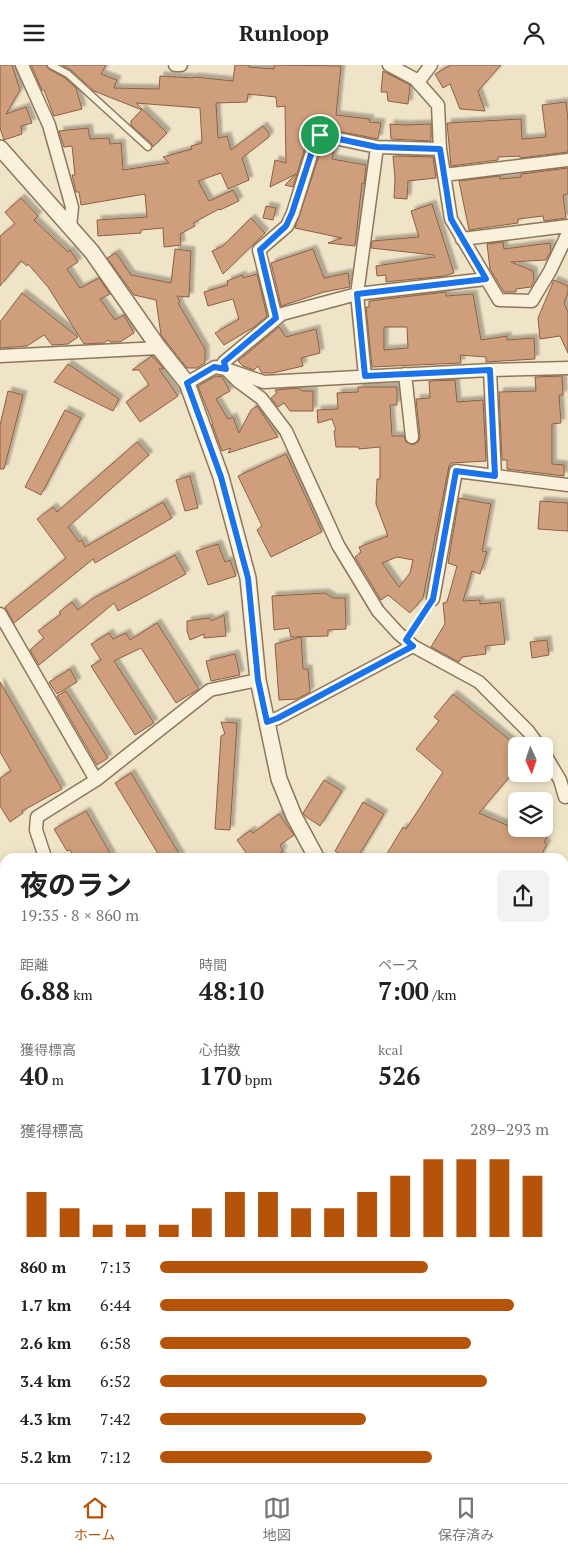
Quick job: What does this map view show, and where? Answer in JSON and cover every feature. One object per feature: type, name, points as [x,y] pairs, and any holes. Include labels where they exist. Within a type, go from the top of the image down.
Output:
[{"type":"street","points":[[22,65],[48,125],[72,207],[70,227]]},
{"type":"street","points":[[175,65],[180,65]]},
{"type":"street","points":[[389,65],[418,82],[438,105],[440,149],[451,219],[499,300],[532,301],[550,271],[568,233]]},
{"type":"street","points":[[418,82],[431,65]]},
{"type":"street","points":[[276,318],[260,250],[286,226],[316,139],[320,135],[377,147],[440,149]]},
{"type":"street","points":[[365,376],[357,294],[377,147]]},
{"type":"street","points":[[0,148],[92,253],[159,348],[187,383],[221,477],[248,578],[258,680],[279,779],[294,816],[314,853]]},
{"type":"street","points":[[444,175],[568,160]]},
{"type":"street","points":[[462,239],[568,226]]},
{"type":"street","points":[[486,279],[357,294],[282,314],[224,362],[226,369],[239,382],[262,398],[286,431],[338,545],[378,611],[410,643],[479,682],[532,737]]},
{"type":"street","points":[[0,357],[159,348]]},
{"type":"street","points":[[187,383],[214,367],[226,369],[264,382],[490,370],[568,368]]},
{"type":"street","points":[[490,370],[495,476]]},
{"type":"street","points":[[405,374],[412,437]]},
{"type":"street","points":[[433,599],[456,471],[568,485]]},
{"type":"street","points":[[0,614],[96,780]]},
{"type":"street","points":[[267,722],[278,718],[410,643]]},
{"type":"street","points":[[44,853],[36,830],[37,817],[96,780],[210,690],[258,680]]},
{"type":"street","points":[[553,768],[560,779],[565,797]]},
{"type":"lane","points":[[51,65],[68,74],[148,147]]},
{"type":"path","points":[[410,643],[433,599]]},
{"type":"building","points":[[0,65],[12,65],[20,90],[6,114],[26,107],[32,123],[21,126],[22,134],[4,140],[0,128]]},
{"type":"building","points":[[31,65],[46,65],[49,69],[65,78],[76,88],[82,109],[54,116],[44,90],[42,90]]},
{"type":"building","points":[[62,65],[106,65],[101,74],[117,80],[114,88],[159,89],[160,76],[233,81],[235,65],[274,69],[274,65],[341,66],[336,115],[370,119],[369,122],[381,123],[378,139],[317,127],[308,137],[293,187],[285,185],[296,174],[270,187],[275,160],[286,163],[285,106],[277,107],[276,97],[248,94],[247,102],[216,103],[218,138],[227,136],[231,150],[263,126],[269,133],[269,137],[242,158],[249,180],[228,189],[221,173],[198,181],[209,201],[233,190],[239,201],[193,223],[195,226],[180,234],[181,245],[164,247],[163,228],[141,230],[141,233],[98,236],[97,220],[147,217],[145,194],[81,205],[79,192],[76,192],[72,175],[75,175],[72,146],[64,147],[59,131],[88,128],[90,139],[109,138],[110,144],[121,143],[123,170],[169,163],[163,157],[192,149],[191,146],[202,143],[200,108],[136,103],[167,133],[153,147],[131,125],[131,121],[142,110],[94,91],[71,70]]},
{"type":"building","points":[[451,65],[501,65],[478,91],[485,111],[460,109],[450,84],[443,88],[435,74]]},
{"type":"building","points":[[383,71],[410,85],[408,104],[388,101],[387,92],[381,92]]},
{"type":"building","points":[[566,102],[568,152],[520,158],[520,156],[498,157],[498,160],[451,166],[447,123],[521,119],[522,139],[546,137],[542,105]]},
{"type":"building","points":[[390,124],[431,124],[431,141],[391,139]]},
{"type":"building","points":[[323,144],[335,146],[332,159],[366,165],[364,184],[362,183],[355,246],[328,243],[342,238],[295,228]]},
{"type":"building","points":[[393,156],[433,157],[436,178],[408,181],[407,199],[394,198]]},
{"type":"building","points":[[568,168],[568,194],[563,195],[566,218],[544,221],[543,216],[518,219],[518,223],[469,230],[459,181],[500,176],[500,179],[521,177],[521,174]]},
{"type":"building","points":[[21,198],[38,216],[34,220],[68,252],[70,250],[78,262],[67,269],[80,288],[99,278],[110,294],[100,299],[115,320],[124,315],[134,333],[120,342],[110,342],[108,340],[104,343],[84,344],[48,287],[28,264],[27,266],[21,261],[0,286],[0,236],[15,224],[5,212]]},
{"type":"building","points":[[432,204],[454,273],[444,276],[386,282],[386,275],[377,276],[376,266],[435,257],[434,255],[371,248],[372,241],[419,237],[411,211]]},
{"type":"building","points":[[266,206],[276,208],[273,220],[263,218]]},
{"type":"building","points":[[251,218],[265,233],[223,274],[212,251],[223,246]]},
{"type":"building","points":[[503,242],[504,249],[550,243],[551,251],[546,260],[511,262],[533,271],[534,281],[531,287],[516,289],[516,292],[504,292],[490,269],[487,244]]},
{"type":"building","points":[[175,249],[191,251],[189,297],[177,296],[180,302],[178,303],[205,349],[205,363],[197,368],[187,368],[161,335],[156,300],[134,295],[107,258],[116,253],[131,275],[171,283]]},
{"type":"building","points":[[313,249],[324,278],[348,273],[350,287],[324,292],[281,306],[271,263]]},
{"type":"building","points":[[257,274],[267,316],[254,327],[224,345],[215,333],[239,319],[233,299],[208,306],[204,292],[228,285],[227,281],[242,275],[243,278]]},
{"type":"building","points":[[554,280],[568,286],[568,293],[564,303],[568,312],[568,353],[560,336],[540,339],[538,318]]},
{"type":"building","points":[[446,292],[446,296],[473,294],[481,340],[507,336],[507,340],[534,338],[535,359],[486,362],[486,357],[460,355],[461,363],[372,367],[366,307],[369,307],[369,301]],"holes":[[[384,327],[407,327],[408,348],[384,350]]]},
{"type":"building","points":[[22,293],[78,337],[68,344],[52,345],[44,335],[27,346],[0,348],[0,322]]},
{"type":"building","points":[[279,327],[286,337],[316,329],[320,353],[301,358],[303,366],[273,373],[262,373],[258,366],[254,370],[243,366],[238,361]]},
{"type":"building","points":[[152,356],[164,369],[159,369],[178,396],[140,422],[126,402],[149,385],[139,370],[132,370]]},
{"type":"building","points":[[68,364],[119,399],[113,411],[54,382]]},
{"type":"building","points":[[216,376],[222,377],[230,391],[216,399],[228,419],[233,417],[239,433],[251,410],[257,406],[278,437],[228,453],[231,448],[222,451],[198,386]]},
{"type":"building","points":[[562,376],[563,395],[559,395],[561,423],[552,424],[552,464],[564,465],[564,476],[507,469],[507,460],[502,460],[499,392],[536,391],[535,377]]},
{"type":"building","points":[[455,380],[457,402],[483,400],[486,461],[451,463],[449,466],[423,598],[410,613],[388,595],[381,600],[355,557],[361,552],[359,547],[388,536],[376,504],[377,479],[380,479],[380,447],[359,449],[359,447],[336,447],[334,431],[336,430],[332,419],[318,423],[317,410],[338,409],[337,393],[358,392],[358,387],[397,387],[397,405],[390,405],[392,436],[404,436],[406,442],[413,445],[419,441],[420,437],[416,399],[430,398],[429,381]],"holes":[[[397,557],[413,560],[410,573],[399,587],[382,563]]]},
{"type":"building","points":[[298,388],[302,391],[313,391],[313,411],[290,411],[284,403],[278,407],[271,398],[277,393],[275,390]]},
{"type":"building","points":[[8,391],[23,395],[4,469],[0,469],[0,425]]},
{"type":"building","points":[[65,410],[81,418],[41,495],[25,487]]},
{"type":"building","points":[[137,442],[149,455],[68,527],[79,542],[82,540],[85,547],[163,502],[172,518],[95,563],[93,559],[14,623],[5,607],[66,558],[37,519],[53,507],[57,512]]},
{"type":"building","points":[[286,454],[322,532],[271,557],[257,530],[262,526],[238,476]]},
{"type":"building","points":[[190,476],[198,508],[185,511],[176,480]]},
{"type":"building","points":[[459,498],[491,504],[482,551],[487,552],[480,574],[472,571],[463,601],[480,600],[480,604],[500,602],[505,644],[485,646],[486,654],[462,657],[459,662],[431,647],[445,624],[443,603],[447,602],[457,566],[448,563]]},
{"type":"building","points":[[540,501],[568,503],[568,531],[538,529]]},
{"type":"building","points":[[218,544],[225,562],[230,560],[236,576],[208,585],[196,551]]},
{"type":"building","points":[[175,555],[186,574],[118,611],[114,603],[39,665],[30,650],[44,638],[38,631],[61,614],[59,612],[72,602],[78,610],[92,599]]},
{"type":"building","points":[[325,593],[333,598],[345,598],[346,629],[328,630],[328,636],[291,637],[289,628],[274,630],[272,596]]},
{"type":"building","points":[[224,615],[226,636],[204,638],[204,634],[190,640],[187,631],[187,621],[209,618],[211,621]]},
{"type":"building","points":[[157,623],[199,689],[176,703],[141,648],[114,661],[154,723],[135,735],[91,666],[101,660],[91,644],[109,633],[113,639],[126,633],[130,640]]},
{"type":"building","points":[[301,637],[303,669],[308,669],[310,692],[297,699],[279,700],[275,644]]},
{"type":"building","points":[[547,640],[549,655],[532,658],[530,642]]},
{"type":"building","points":[[235,654],[240,675],[211,681],[206,661]]},
{"type":"building","points":[[70,669],[77,682],[57,694],[49,682]]},
{"type":"building","points":[[0,682],[62,789],[22,811],[23,813],[10,822],[0,806],[0,778],[11,771],[0,752]]},
{"type":"building","points":[[66,691],[108,758],[97,765],[57,696]]},
{"type":"building","points":[[453,694],[508,739],[508,779],[479,813],[508,826],[508,837],[547,837],[544,842],[547,844],[542,853],[387,853],[403,827],[406,829],[443,772],[416,749],[439,721],[434,717]]},
{"type":"building","points":[[221,722],[237,723],[230,830],[215,829],[221,736],[225,734]]},
{"type":"building","points":[[131,773],[179,853],[158,853],[115,783]]},
{"type":"building","points":[[324,780],[342,791],[320,826],[303,813]]},
{"type":"building","points":[[363,802],[384,814],[360,853],[339,853],[335,851]]},
{"type":"building","points":[[86,811],[110,853],[72,853],[70,850],[67,851],[54,829]]},
{"type":"building","points":[[279,814],[294,835],[280,845],[283,851],[280,853],[246,853],[237,840],[251,830],[253,833]]},
{"type":"route","points":[[320,135],[377,147],[440,149],[451,219],[486,279],[357,294],[365,376],[490,370],[495,476],[456,471],[433,599],[406,640],[413,646],[278,718],[267,722],[258,680],[248,578],[221,477],[187,383],[214,367],[226,369],[224,362],[276,318],[260,250],[286,226],[316,139],[320,135]]}]
